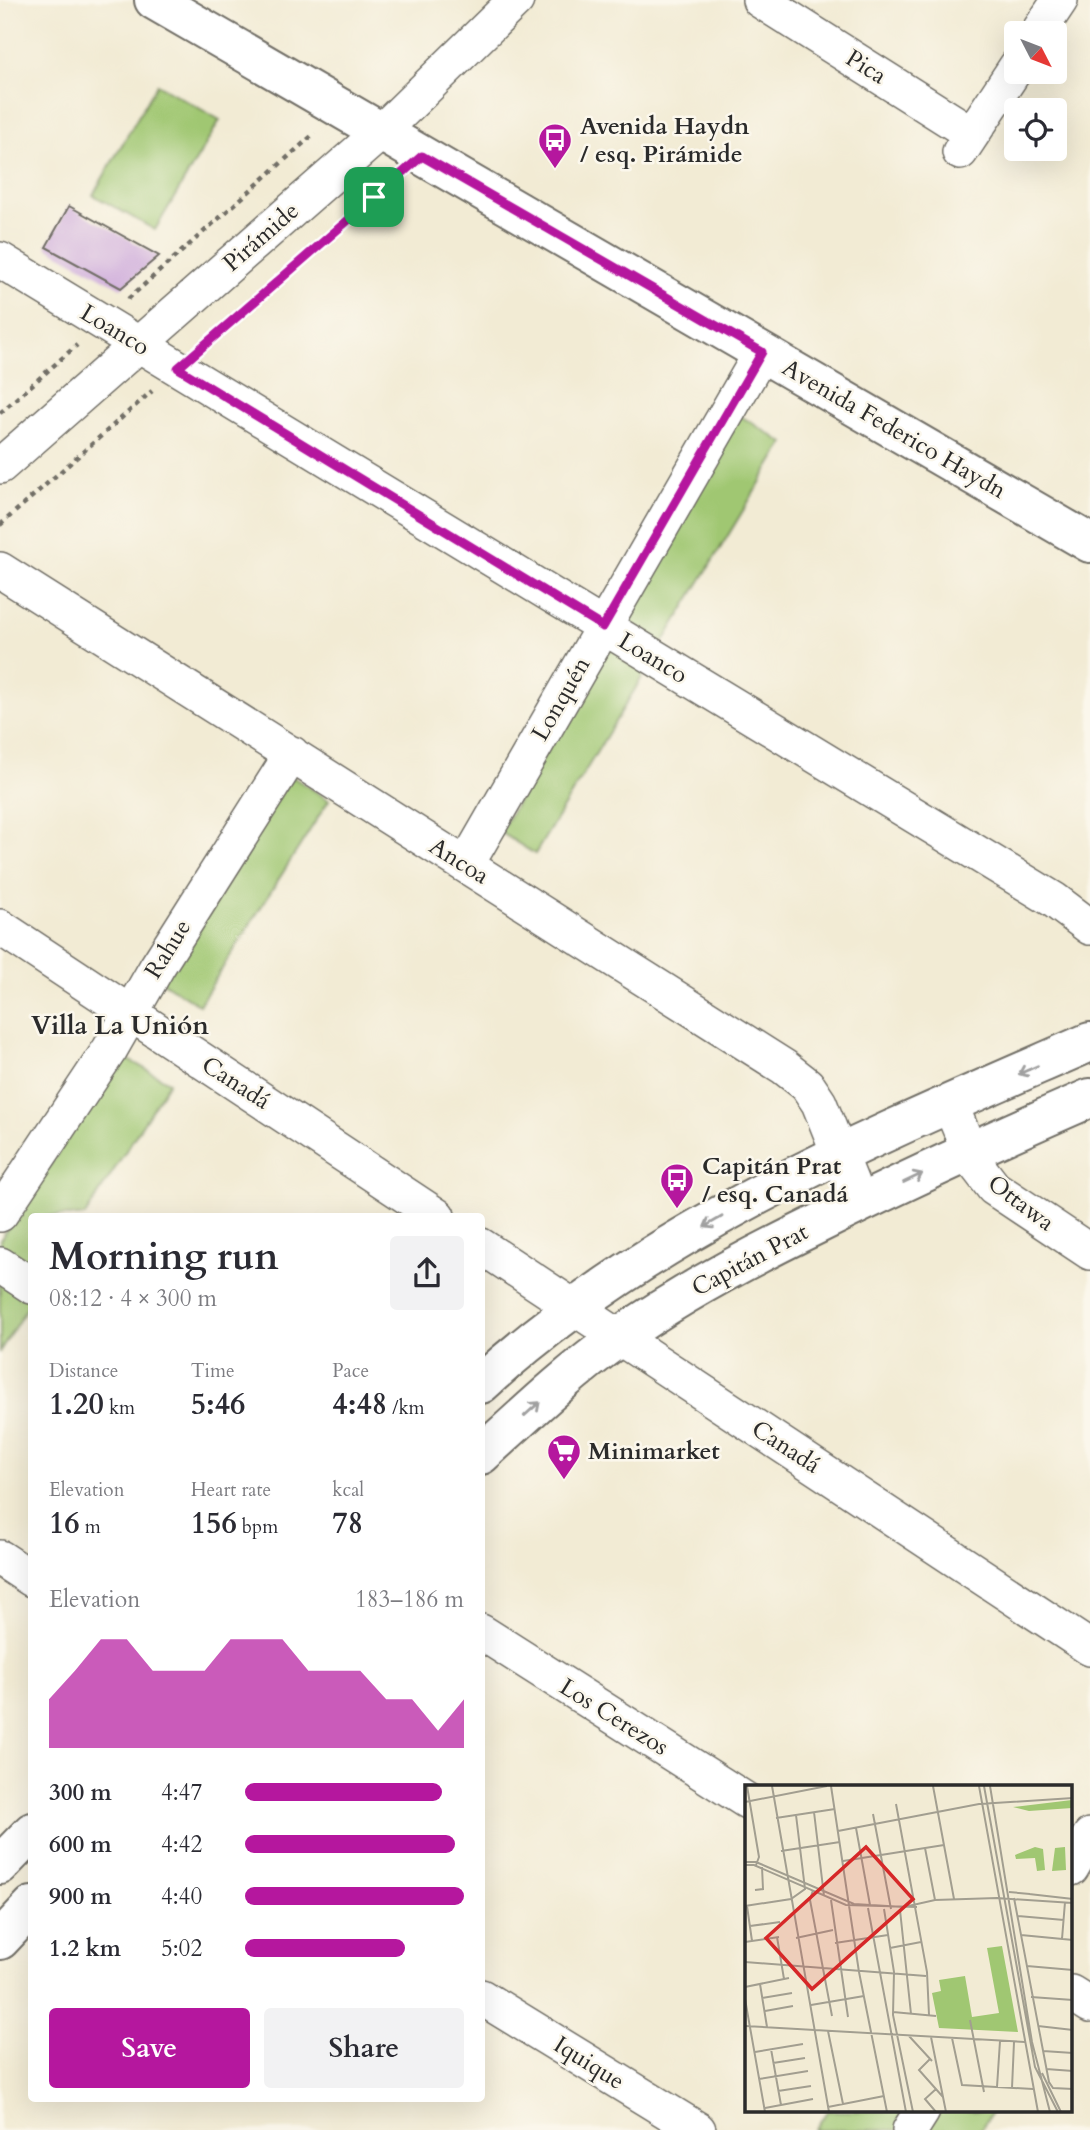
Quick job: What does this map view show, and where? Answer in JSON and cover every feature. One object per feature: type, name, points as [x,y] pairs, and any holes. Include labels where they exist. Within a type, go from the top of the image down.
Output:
[{"type":"street","name":"Avenida Federico Haydn","points":[[153,0],[1090,543]]},
{"type":"street","name":"Pirámide","points":[[0,466],[380,132],[516,0]]},
{"type":"street","name":"Pica","points":[[760,0],[966,143],[1005,84]]},
{"type":"street","points":[[1046,21],[1060,0]]},
{"type":"street","name":"Loanco","points":[[0,260],[1054,900],[1090,927]]},
{"type":"street","name":"Lonquén","points":[[466,865],[762,352]]},
{"type":"street","name":"Ancoa","points":[[0,570],[797,1076],[814,1093],[819,1103],[859,1203]]},
{"type":"street","name":"Rahue","points":[[0,1214],[110,1049],[292,754]]},
{"type":"street","name":"Canadá","points":[[0,927],[432,1213]]},
{"type":"street","name":"Capitán Prat","points":[[485,1381],[575,1308],[672,1244],[840,1154],[1090,1042]]},
{"type":"street","name":"Capitán Prat","points":[[485,1451],[558,1385],[619,1337],[710,1279],[859,1203],[1090,1098]]},
{"type":"street","name":"Ottawa","points":[[950,1104],[974,1162],[995,1188],[1090,1252]]},
{"type":"street","name":"Canadá","points":[[485,1249],[1090,1648]]},
{"type":"street","points":[[0,1265],[28,1283]]},
{"type":"street","points":[[0,1558],[28,1576]]},
{"type":"street","name":"Los Cerezos","points":[[485,1635],[745,1800]]},
{"type":"street","points":[[1072,1866],[1090,1836]]},
{"type":"street","points":[[0,1940],[28,1910]]},
{"type":"street","points":[[1072,1994],[1090,2005]]},
{"type":"street","name":"Iquique","points":[[485,1999],[698,2130]]},
{"type":"street","points":[[910,2130],[921,2112]]},
{"type":"path","points":[[0,413],[342,109]]},
{"type":"path","points":[[0,525],[422,156]]},
{"type":"green space","points":[[157,84],[220,120],[155,230],[93,195]]},
{"type":"green space","points":[[739,415],[784,443],[535,854],[500,832]]},
{"type":"green space","points":[[291,776],[329,800],[199,1005],[161,981]]},
{"type":"green space","points":[[122,1056],[169,1082],[87,1213],[28,1213],[28,1306],[0,1351],[0,1240]]},
{"type":"green space","points":[[826,2112],[992,2112],[980,2130],[815,2130]]},
{"type":"building","points":[[69,206],[159,256],[121,288],[46,247]]},
{"type":"place","name":"Avenida Haydn / esq. Pirámide","points":[[555,170]]},
{"type":"place","name":"Capitán Prat / esq. Canadá","points":[[677,1210]]},
{"type":"place","name":"Minimarket","points":[[564,1481]]},
{"type":"district","name":"Villa La Unión","points":[[120,1025]]},
{"type":"route","points":[[422,156],[762,352],[603,627],[178,368],[374,197],[422,156]]}]
